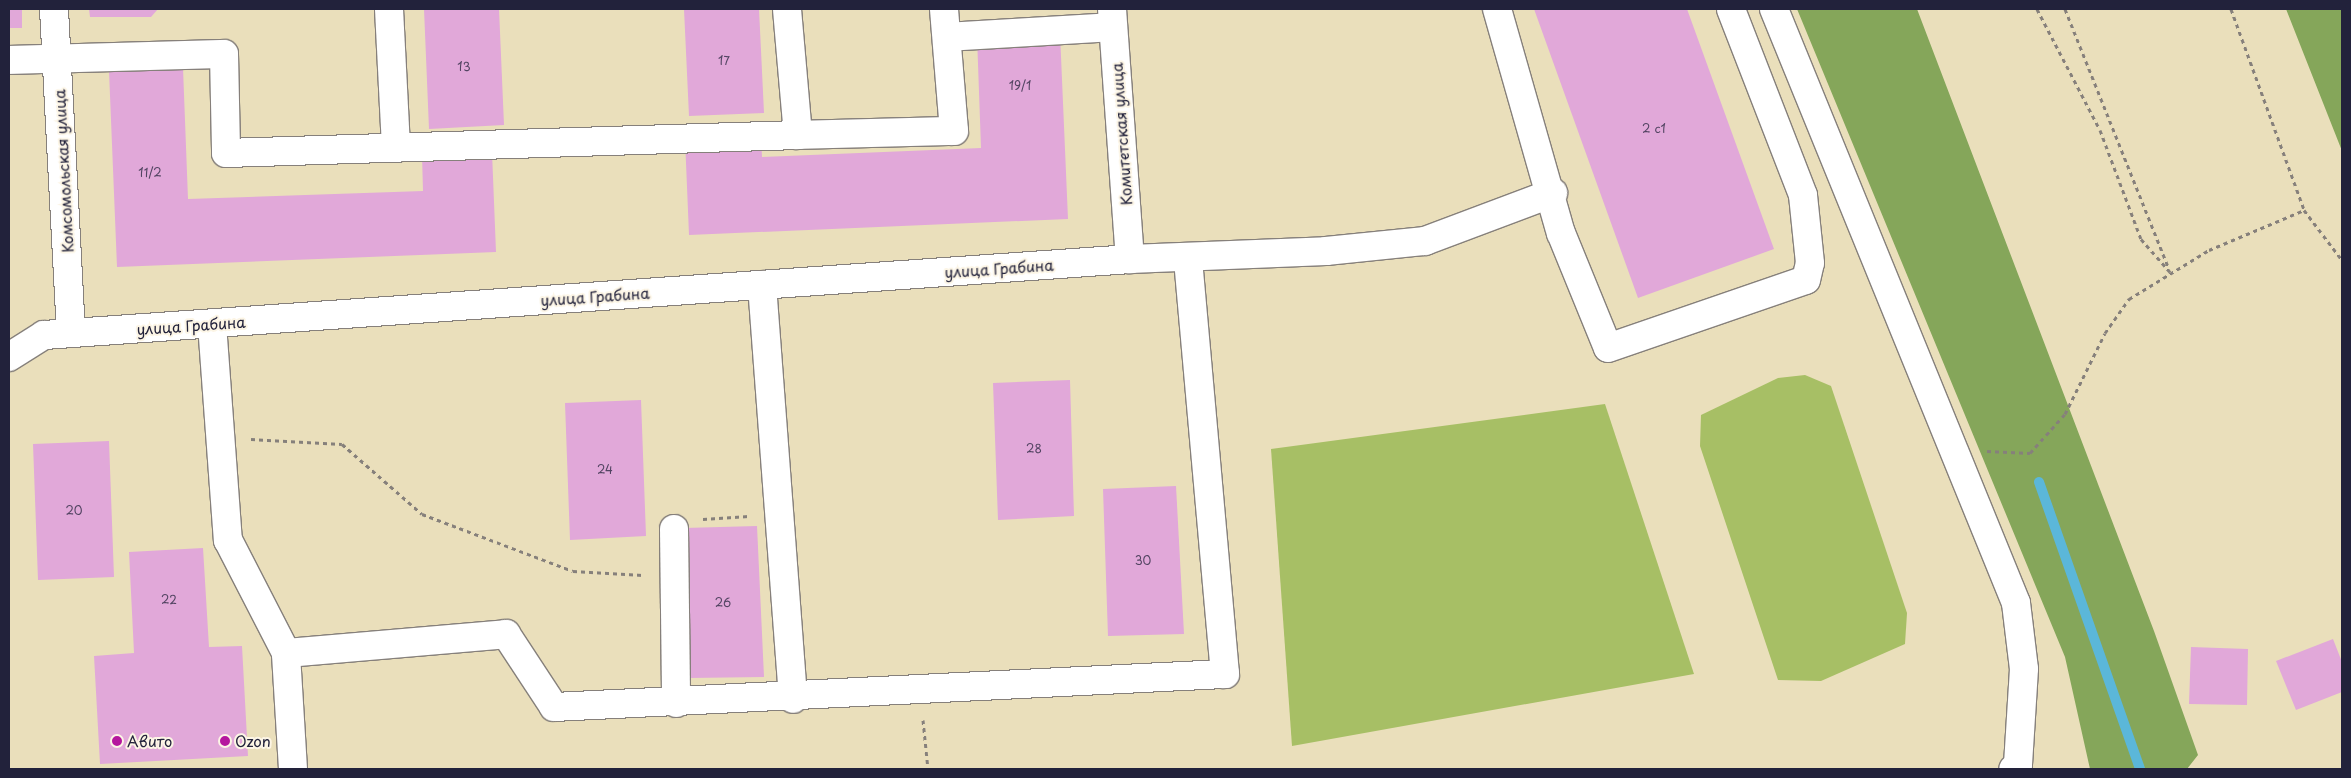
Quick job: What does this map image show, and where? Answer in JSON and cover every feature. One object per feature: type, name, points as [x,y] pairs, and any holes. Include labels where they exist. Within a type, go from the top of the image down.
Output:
[{"type":"street","name":"Комсомольская улица","points":[[54,9],[72,333]]},
{"type":"street","points":[[389,9],[396,148]]},
{"type":"street","points":[[787,9],[798,135]]},
{"type":"street","points":[[9,60],[224,54],[226,153],[954,131],[944,9]]},
{"type":"street","points":[[1498,9],[1553,193],[1561,233],[1608,348],[1806,280],[1810,263],[1803,195],[1731,9]]},
{"type":"street","points":[[1774,9],[1951,450],[2016,603],[2024,669],[2018,765],[2013,769]]},
{"type":"street","points":[[946,37],[1112,18]]},
{"type":"street","name":"Комитетская улица","points":[[1112,18],[1130,259]]},
{"type":"street","name":"улица Грабина","points":[[9,356],[44,335],[1130,259],[1188,259],[1425,241],[1553,193]]},
{"type":"street","points":[[286,653],[506,634],[554,707],[793,698],[1225,674],[1188,259]]},
{"type":"street","points":[[762,285],[793,698]]},
{"type":"street","points":[[212,324],[228,540],[286,653],[293,769]]},
{"type":"street","points":[[674,529],[676,703]]},
{"type":"path","points":[[2037,9],[2100,130],[2141,239],[2170,272]]},
{"type":"path","points":[[2065,9],[2170,272]]},
{"type":"path","points":[[2231,9],[2304,210],[2342,260]]},
{"type":"path","points":[[1951,450],[2030,453],[2065,414],[2105,333],[2129,299],[2170,272],[2247,232],[2304,210]]},
{"type":"path","points":[[221,437],[342,444],[422,514],[573,571],[674,576]]},
{"type":"path","points":[[674,529],[689,520],[780,513]]},
{"type":"path","points":[[920,691],[928,769]]},
{"type":"green space","points":[[1797,9],[1917,9],[2154,631],[2198,755],[2187,769],[2090,769],[2065,657]]},
{"type":"green space","points":[[2286,9],[2342,9],[2342,151]]},
{"type":"green space","points":[[1805,375],[1831,386],[1907,613],[1905,644],[1821,681],[1778,680],[1700,446],[1701,415],[1778,378]]},
{"type":"green space","points":[[1605,404],[1694,674],[1292,746],[1271,449]]},
{"type":"building","points":[[9,9],[22,9],[22,28],[9,28]]},
{"type":"building","points":[[89,9],[158,9],[151,17],[90,17]]},
{"type":"building","points":[[424,9],[499,9],[504,125],[429,129]]},
{"type":"building","points":[[684,9],[759,9],[764,113],[689,116]]},
{"type":"building","points":[[1534,9],[1687,9],[1774,249],[1638,298]]},
{"type":"building","points":[[1060,33],[1068,219],[689,235],[685,139],[761,136],[762,157],[981,148],[977,36]]},
{"type":"building","points":[[183,68],[188,199],[423,191],[422,155],[492,152],[496,252],[117,267],[109,71]]},
{"type":"building","points":[[1070,380],[1074,516],[998,520],[993,383]]},
{"type":"building","points":[[641,400],[646,536],[570,540],[565,403]]},
{"type":"building","points":[[109,441],[114,577],[38,580],[33,444]]},
{"type":"building","points":[[1176,486],[1184,634],[1108,636],[1103,489]]},
{"type":"building","points":[[757,526],[764,677],[689,678],[684,528]]},
{"type":"building","points":[[203,548],[209,647],[242,646],[248,756],[100,764],[94,656],[134,653],[129,552]]},
{"type":"building","points":[[2333,639],[2342,662],[2342,692],[2296,710],[2276,661]]},
{"type":"building","points":[[2191,647],[2248,649],[2247,705],[2189,704]]},
{"type":"waterway","points":[[2039,482],[2140,769]]},
{"type":"place","name":"Авито","points":[[117,741]]},
{"type":"place","name":"Ozon","points":[[225,741]]}]
